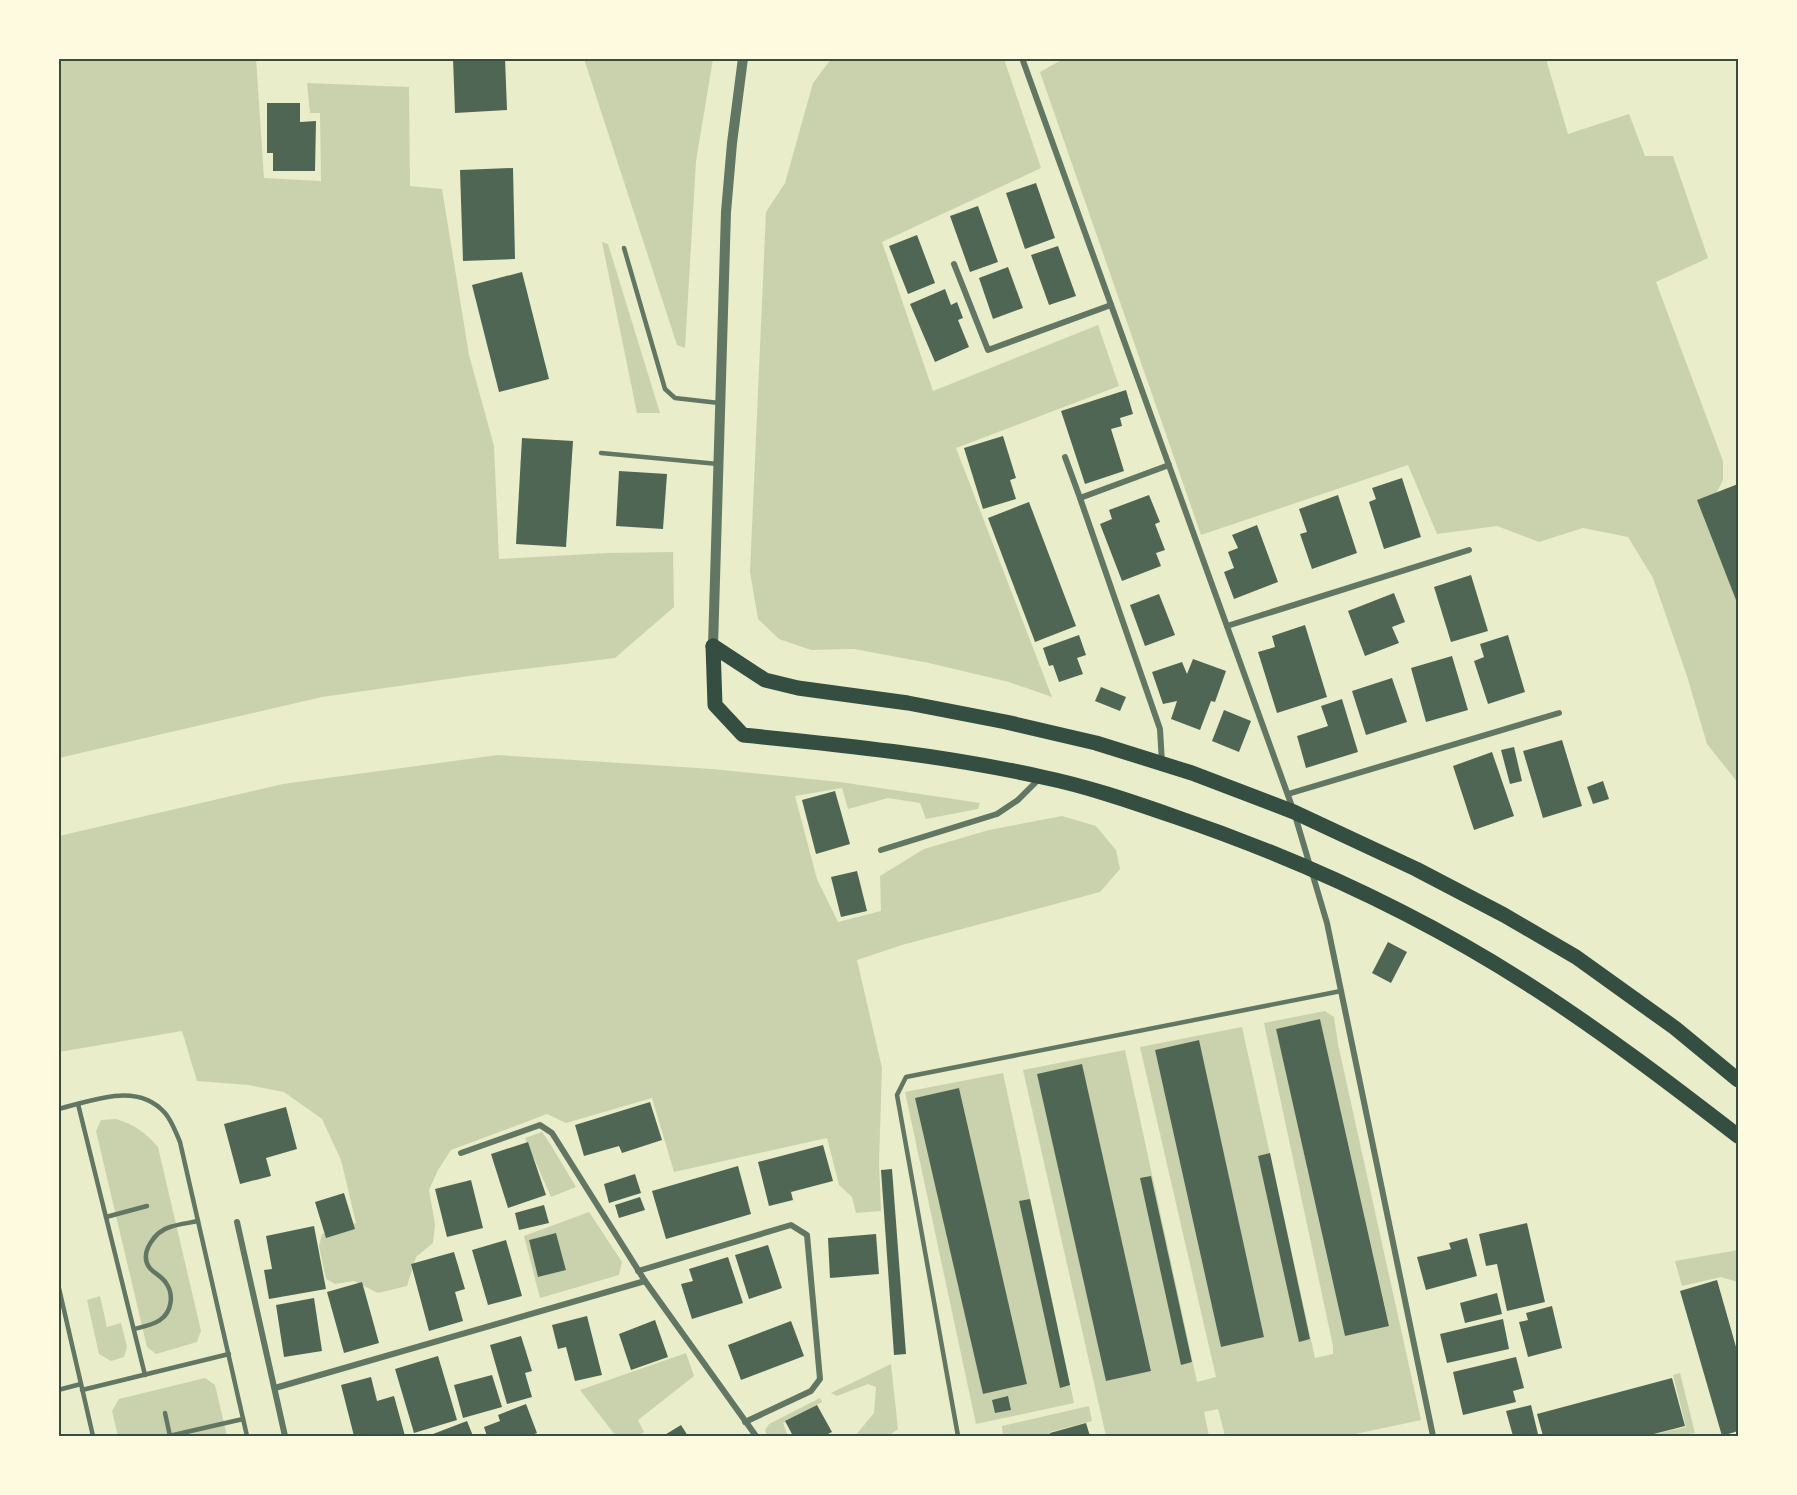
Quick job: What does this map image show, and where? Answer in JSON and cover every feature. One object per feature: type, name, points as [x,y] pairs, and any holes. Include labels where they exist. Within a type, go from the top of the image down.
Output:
[{"type":"main road","points":[[713,646],[765,680],[798,688],[908,703],[1006,722],[1096,743],[1162,763],[1294,812],[1416,869],[1504,915],[1576,957],[1675,1028],[1738,1080]]},
{"type":"main road","points":[[713,646],[715,705],[742,735],[852,746],[1042,777],[1113,795],[1207,827],[1311,868],[1385,902],[1464,945],[1534,988],[1646,1066],[1738,1136]]},
{"type":"street","points":[[713,646],[726,212],[744,58]]},
{"type":"street","points":[[1022,58],[1288,794],[1311,868],[1327,923],[1430,1436]]},
{"type":"street","points":[[954,264],[988,350],[1111,305]]},
{"type":"street","points":[[1065,457],[1160,729],[1162,763]]},
{"type":"street","points":[[1080,498],[1169,465]]},
{"type":"street","points":[[1227,626],[1469,550]]},
{"type":"street","points":[[1288,794],[1559,713]]},
{"type":"street","points":[[881,850],[997,814],[1018,801],[1042,777]]},
{"type":"street","points":[[461,1153],[540,1125],[552,1133],[638,1271],[756,1437]]},
{"type":"street","points":[[237,1222],[285,1437]]},
{"type":"street","points":[[638,1271],[790,1225],[807,1235],[820,1379],[811,1390],[745,1422]]},
{"type":"street","points":[[275,1388],[645,1281]]},
{"type":"lane","points":[[624,248],[665,389],[675,398],[721,403]]},
{"type":"lane","points":[[601,453],[720,464]]},
{"type":"lane","points":[[958,1437],[897,1095],[906,1077],[1341,991]]},
{"type":"lane","points":[[58,1109],[118,1095],[137,1095],[155,1104],[167,1114],[180,1142],[247,1437]]},
{"type":"lane","points":[[78,1104],[145,1375]]},
{"type":"lane","points":[[106,1217],[147,1206]]},
{"type":"lane","points":[[134,1329],[159,1322],[166,1315],[171,1302],[170,1291],[165,1281],[148,1266],[146,1255],[149,1245],[168,1227],[198,1221]]},
{"type":"lane","points":[[58,1284],[93,1437]]},
{"type":"lane","points":[[58,1390],[145,1375],[228,1354]]},
{"type":"lane","points":[[165,1413],[169,1436],[243,1419]]},
{"type":"green space","points":[[1065,58],[1546,59],[1568,134],[1629,114],[1645,156],[1673,156],[1708,258],[1656,282],[1723,461],[1723,480],[1706,513],[1738,596],[1738,783],[1707,744],[1687,676],[1653,578],[1628,537],[1583,528],[1539,542],[1497,526],[1437,534],[1408,465],[1201,535],[1040,72]]},
{"type":"green space","points":[[58,59],[256,59],[264,178],[321,181],[320,113],[310,113],[307,83],[409,87],[410,186],[442,189],[469,355],[494,446],[499,559],[673,552],[674,607],[615,658],[322,697],[59,758]]},
{"type":"green space","points":[[584,59],[713,59],[696,161],[685,348],[677,345]]},
{"type":"green space","points":[[831,59],[1004,59],[1041,168],[882,242],[933,391],[1098,325],[1119,386],[956,448],[1052,697],[1009,682],[929,663],[854,649],[811,650],[779,639],[758,619],[750,572],[766,212],[785,183],[813,83]]},
{"type":"green space","points":[[602,242],[608,244],[660,413],[637,413]]},
{"type":"green space","points":[[498,755],[712,769],[840,782],[980,803],[978,809],[926,819],[920,803],[888,798],[848,809],[842,788],[795,796],[817,879],[838,922],[881,911],[880,876],[924,849],[989,830],[1062,816],[1096,826],[1116,850],[1120,869],[1100,892],[902,945],[857,960],[882,1068],[879,1162],[881,1211],[856,1213],[852,1197],[839,1185],[827,1138],[674,1172],[652,1098],[566,1123],[547,1114],[451,1150],[429,1190],[435,1224],[433,1243],[416,1257],[407,1286],[378,1293],[354,1281],[335,1284],[326,1279],[319,1246],[322,1234],[356,1223],[341,1160],[322,1119],[284,1092],[248,1085],[197,1081],[182,1031],[59,1052],[59,836],[283,784]]},
{"type":"green space","points":[[1325,1011],[1334,1017],[1421,1420],[1346,1436],[1225,1436],[1218,1409],[1204,1412],[1209,1436],[1106,1436],[1023,1070],[1125,1050],[1197,1382],[1216,1377],[1140,1047],[1242,1027],[1315,1358],[1333,1354],[1264,1023]],"holes":[[[1320,1019],[1389,1325],[1345,1336],[1276,1029]],[[1198,1040],[1264,1337],[1221,1347],[1155,1050]],[[1082,1065],[1151,1370],[1106,1381]]]},
{"type":"green space","points":[[1003,1073],[1074,1403],[976,1424],[905,1092]],"holes":[[[959,1088],[1027,1384],[983,1394],[916,1098]]]},
{"type":"green space","points":[[116,1119],[139,1130],[158,1147],[201,1331],[197,1342],[156,1354],[147,1347],[96,1131],[101,1120]]},
{"type":"green space","points":[[542,1132],[576,1187],[551,1197],[525,1138]]},
{"type":"green space","points":[[589,1212],[622,1262],[619,1275],[540,1298],[524,1236]],"holes":[[[556,1233],[566,1269],[539,1277],[529,1240]]]},
{"type":"green space","points":[[1738,1250],[1738,1282],[1721,1277],[1682,1286],[1675,1261]]},
{"type":"green space","points":[[100,1296],[107,1327],[121,1323],[127,1347],[124,1357],[111,1361],[99,1354],[87,1300]]},
{"type":"green space","points":[[686,1353],[694,1376],[638,1420],[644,1432],[638,1436],[616,1436],[580,1390]]},
{"type":"green space","points":[[891,1364],[898,1429],[888,1436],[855,1436],[874,1413],[876,1387],[868,1384],[837,1396],[831,1393]]},
{"type":"green space","points":[[1680,1373],[1695,1433],[1680,1436],[1656,1436],[1655,1434],[1686,1427],[1673,1375]]},
{"type":"green space","points":[[205,1378],[215,1385],[227,1436],[118,1436],[112,1411],[119,1399]]},
{"type":"green space","points":[[820,1398],[822,1402],[783,1423],[788,1436],[767,1436],[765,1430],[769,1424]]},
{"type":"green space","points":[[1089,1406],[1092,1421],[1050,1432],[1051,1436],[1003,1436],[1002,1426]]},
{"type":"building","points":[[453,58],[505,58],[507,110],[455,113]]},
{"type":"building","points":[[267,103],[300,103],[300,122],[316,121],[315,171],[273,171],[273,153],[267,153]]},
{"type":"building","points":[[513,168],[515,259],[463,261],[460,170]]},
{"type":"building","points":[[1036,183],[1055,238],[1025,249],[1006,193]]},
{"type":"building","points":[[978,206],[998,262],[970,272],[950,216]]},
{"type":"building","points":[[917,235],[935,283],[908,294],[889,246]]},
{"type":"building","points":[[1058,246],[1076,296],[1049,305],[1031,255]]},
{"type":"building","points":[[1008,267],[1023,308],[993,319],[979,278]]},
{"type":"building","points":[[522,272],[549,379],[499,392],[472,285]]},
{"type":"building","points":[[945,289],[951,305],[957,302],[963,318],[958,320],[969,347],[935,362],[910,304]]},
{"type":"building","points":[[1126,390],[1133,414],[1120,418],[1122,426],[1111,429],[1124,471],[1085,484],[1061,411]]},
{"type":"building","points":[[1003,436],[1016,478],[1010,480],[1016,499],[983,509],[964,448]]},
{"type":"building","points":[[522,438],[573,441],[566,547],[516,544]]},
{"type":"building","points":[[619,471],[667,474],[663,529],[616,526]]},
{"type":"building","points":[[1402,478],[1421,537],[1384,549],[1369,502],[1376,499],[1372,488]]},
{"type":"building","points":[[1738,484],[1738,605],[1697,500]]},
{"type":"building","points":[[1149,495],[1160,522],[1155,524],[1165,550],[1156,553],[1161,566],[1122,581],[1100,524],[1112,519],[1109,510]]},
{"type":"building","points":[[1338,495],[1357,553],[1312,569],[1300,534],[1307,532],[1299,509]]},
{"type":"building","points":[[1029,502],[1076,626],[1035,642],[988,518]]},
{"type":"building","points":[[1257,525],[1278,582],[1234,599],[1224,572],[1234,568],[1228,552],[1238,548],[1232,535]]},
{"type":"building","points":[[1471,575],[1488,631],[1451,642],[1434,587]]},
{"type":"building","points":[[1394,593],[1405,622],[1392,627],[1399,643],[1365,656],[1348,611]]},
{"type":"building","points":[[1159,594],[1175,635],[1145,646],[1130,605]]},
{"type":"building","points":[[1305,625],[1327,697],[1277,713],[1258,652],[1275,647],[1272,636]]},
{"type":"building","points":[[1079,635],[1086,655],[1077,658],[1083,674],[1059,682],[1053,665],[1049,666],[1043,648]]},
{"type":"building","points":[[1508,635],[1525,692],[1488,704],[1474,661],[1484,657],[1480,644]]},
{"type":"building","points":[[1452,656],[1468,710],[1426,722],[1411,668]]},
{"type":"building","points":[[1193,659],[1226,671],[1215,702],[1211,701],[1200,730],[1171,719],[1177,701],[1163,704],[1152,672],[1182,662],[1187,674]]},
{"type":"building","points":[[1392,678],[1407,722],[1366,735],[1352,691]]},
{"type":"building","points":[[1101,687],[1126,697],[1120,711],[1095,701]]},
{"type":"building","points":[[1342,699],[1358,752],[1306,768],[1297,736],[1328,726],[1321,706]]},
{"type":"building","points":[[1224,710],[1251,721],[1239,752],[1212,741]]},
{"type":"building","points":[[1562,740],[1582,806],[1543,818],[1523,751]]},
{"type":"building","points":[[1514,747],[1522,781],[1510,784],[1501,750]]},
{"type":"building","points":[[1492,752],[1514,816],[1474,830],[1453,766]]},
{"type":"building","points":[[1603,781],[1609,799],[1593,804],[1587,787]]},
{"type":"building","points":[[835,791],[850,844],[816,854],[802,800]]},
{"type":"building","points":[[857,871],[867,911],[841,917],[831,877]]},
{"type":"building","points":[[1388,942],[1407,952],[1391,983],[1372,973]]},
{"type":"building","points":[[1320,1019],[1389,1326],[1345,1336],[1276,1029]]},
{"type":"building","points":[[1199,1040],[1264,1337],[1221,1347],[1155,1050]]},
{"type":"building","points":[[1082,1064],[1151,1371],[1106,1381],[1037,1074]]},
{"type":"building","points":[[959,1088],[1027,1384],[983,1394],[915,1098]]},
{"type":"building","points":[[650,1102],[662,1140],[622,1153],[619,1146],[584,1156],[575,1125]]},
{"type":"building","points":[[286,1107],[297,1149],[266,1158],[271,1176],[240,1184],[224,1124]]},
{"type":"building","points":[[528,1142],[546,1195],[508,1208],[491,1154]]},
{"type":"building","points":[[823,1145],[833,1181],[791,1192],[793,1200],[769,1206],[758,1162]]},
{"type":"building","points":[[1270,1153],[1310,1339],[1299,1342],[1258,1156]]},
{"type":"building","points":[[738,1166],[751,1214],[666,1239],[652,1191]]},
{"type":"building","points":[[892,1169],[906,1354],[894,1355],[881,1170]]},
{"type":"building","points":[[635,1174],[641,1193],[609,1203],[604,1184]]},
{"type":"building","points":[[1151,1176],[1192,1362],[1181,1365],[1140,1178]]},
{"type":"building","points":[[471,1180],[483,1228],[447,1237],[435,1189]]},
{"type":"building","points":[[344,1193],[355,1229],[326,1238],[315,1202]]},
{"type":"building","points":[[640,1197],[645,1210],[619,1218],[615,1205]]},
{"type":"building","points":[[1030,1199],[1070,1385],[1060,1388],[1019,1201]]},
{"type":"building","points":[[544,1205],[549,1223],[519,1230],[515,1213]]},
{"type":"building","points":[[1527,1223],[1545,1302],[1507,1311],[1497,1264],[1486,1266],[1479,1234]]},
{"type":"building","points":[[314,1226],[326,1289],[269,1299],[264,1270],[272,1269],[266,1236]]},
{"type":"building","points":[[556,1233],[566,1270],[538,1277],[529,1240]]},
{"type":"building","points":[[876,1234],[879,1274],[830,1278],[828,1238]]},
{"type":"building","points":[[1467,1238],[1477,1276],[1426,1290],[1417,1257],[1451,1249],[1449,1243]]},
{"type":"building","points":[[506,1240],[522,1296],[488,1305],[472,1250]]},
{"type":"building","points":[[768,1245],[782,1288],[749,1299],[735,1255]]},
{"type":"building","points":[[454,1252],[465,1289],[455,1292],[463,1321],[429,1331],[411,1264]]},
{"type":"building","points":[[728,1257],[743,1303],[692,1319],[681,1284],[693,1281],[689,1269]]},
{"type":"building","points":[[1717,1280],[1738,1354],[1738,1431],[1722,1436],[1680,1291]]},
{"type":"building","points":[[362,1282],[379,1343],[344,1353],[327,1292]]},
{"type":"building","points":[[1497,1293],[1502,1314],[1465,1323],[1460,1303]]},
{"type":"building","points":[[314,1298],[322,1351],[284,1357],[276,1305]]},
{"type":"building","points":[[1552,1306],[1562,1348],[1528,1357],[1519,1322],[1528,1320],[1526,1313]]},
{"type":"building","points":[[587,1316],[602,1375],[575,1381],[566,1347],[558,1349],[552,1325]]},
{"type":"building","points":[[1503,1319],[1509,1349],[1447,1363],[1440,1334]]},
{"type":"building","points":[[655,1320],[668,1357],[631,1370],[619,1334]]},
{"type":"building","points":[[791,1321],[804,1356],[741,1380],[728,1345]]},
{"type":"building","points":[[521,1336],[532,1371],[525,1373],[532,1397],[507,1404],[490,1345]]},
{"type":"building","points":[[438,1356],[457,1420],[414,1433],[395,1369]]},
{"type":"building","points":[[1516,1357],[1524,1388],[1513,1391],[1516,1402],[1463,1415],[1453,1372]]},
{"type":"building","points":[[492,1375],[502,1407],[463,1418],[454,1385]]},
{"type":"building","points":[[371,1377],[377,1401],[394,1396],[405,1436],[354,1436],[341,1385]]},
{"type":"building","points":[[1672,1378],[1685,1426],[1646,1436],[1543,1436],[1537,1414]]},
{"type":"building","points":[[1008,1396],[1011,1410],[995,1413],[992,1400]]},
{"type":"building","points":[[526,1404],[537,1433],[529,1436],[487,1436],[484,1427],[500,1421],[498,1415]]},
{"type":"building","points":[[817,1405],[832,1432],[824,1436],[793,1436],[785,1421]]},
{"type":"building","points":[[1531,1405],[1538,1434],[1513,1436],[1506,1411]]},
{"type":"building","points":[[467,1421],[473,1436],[434,1436],[433,1434]]},
{"type":"building","points":[[1086,1423],[1090,1436],[1051,1436],[1050,1433]]},
{"type":"building","points":[[681,1425],[688,1436],[663,1436]]}]
